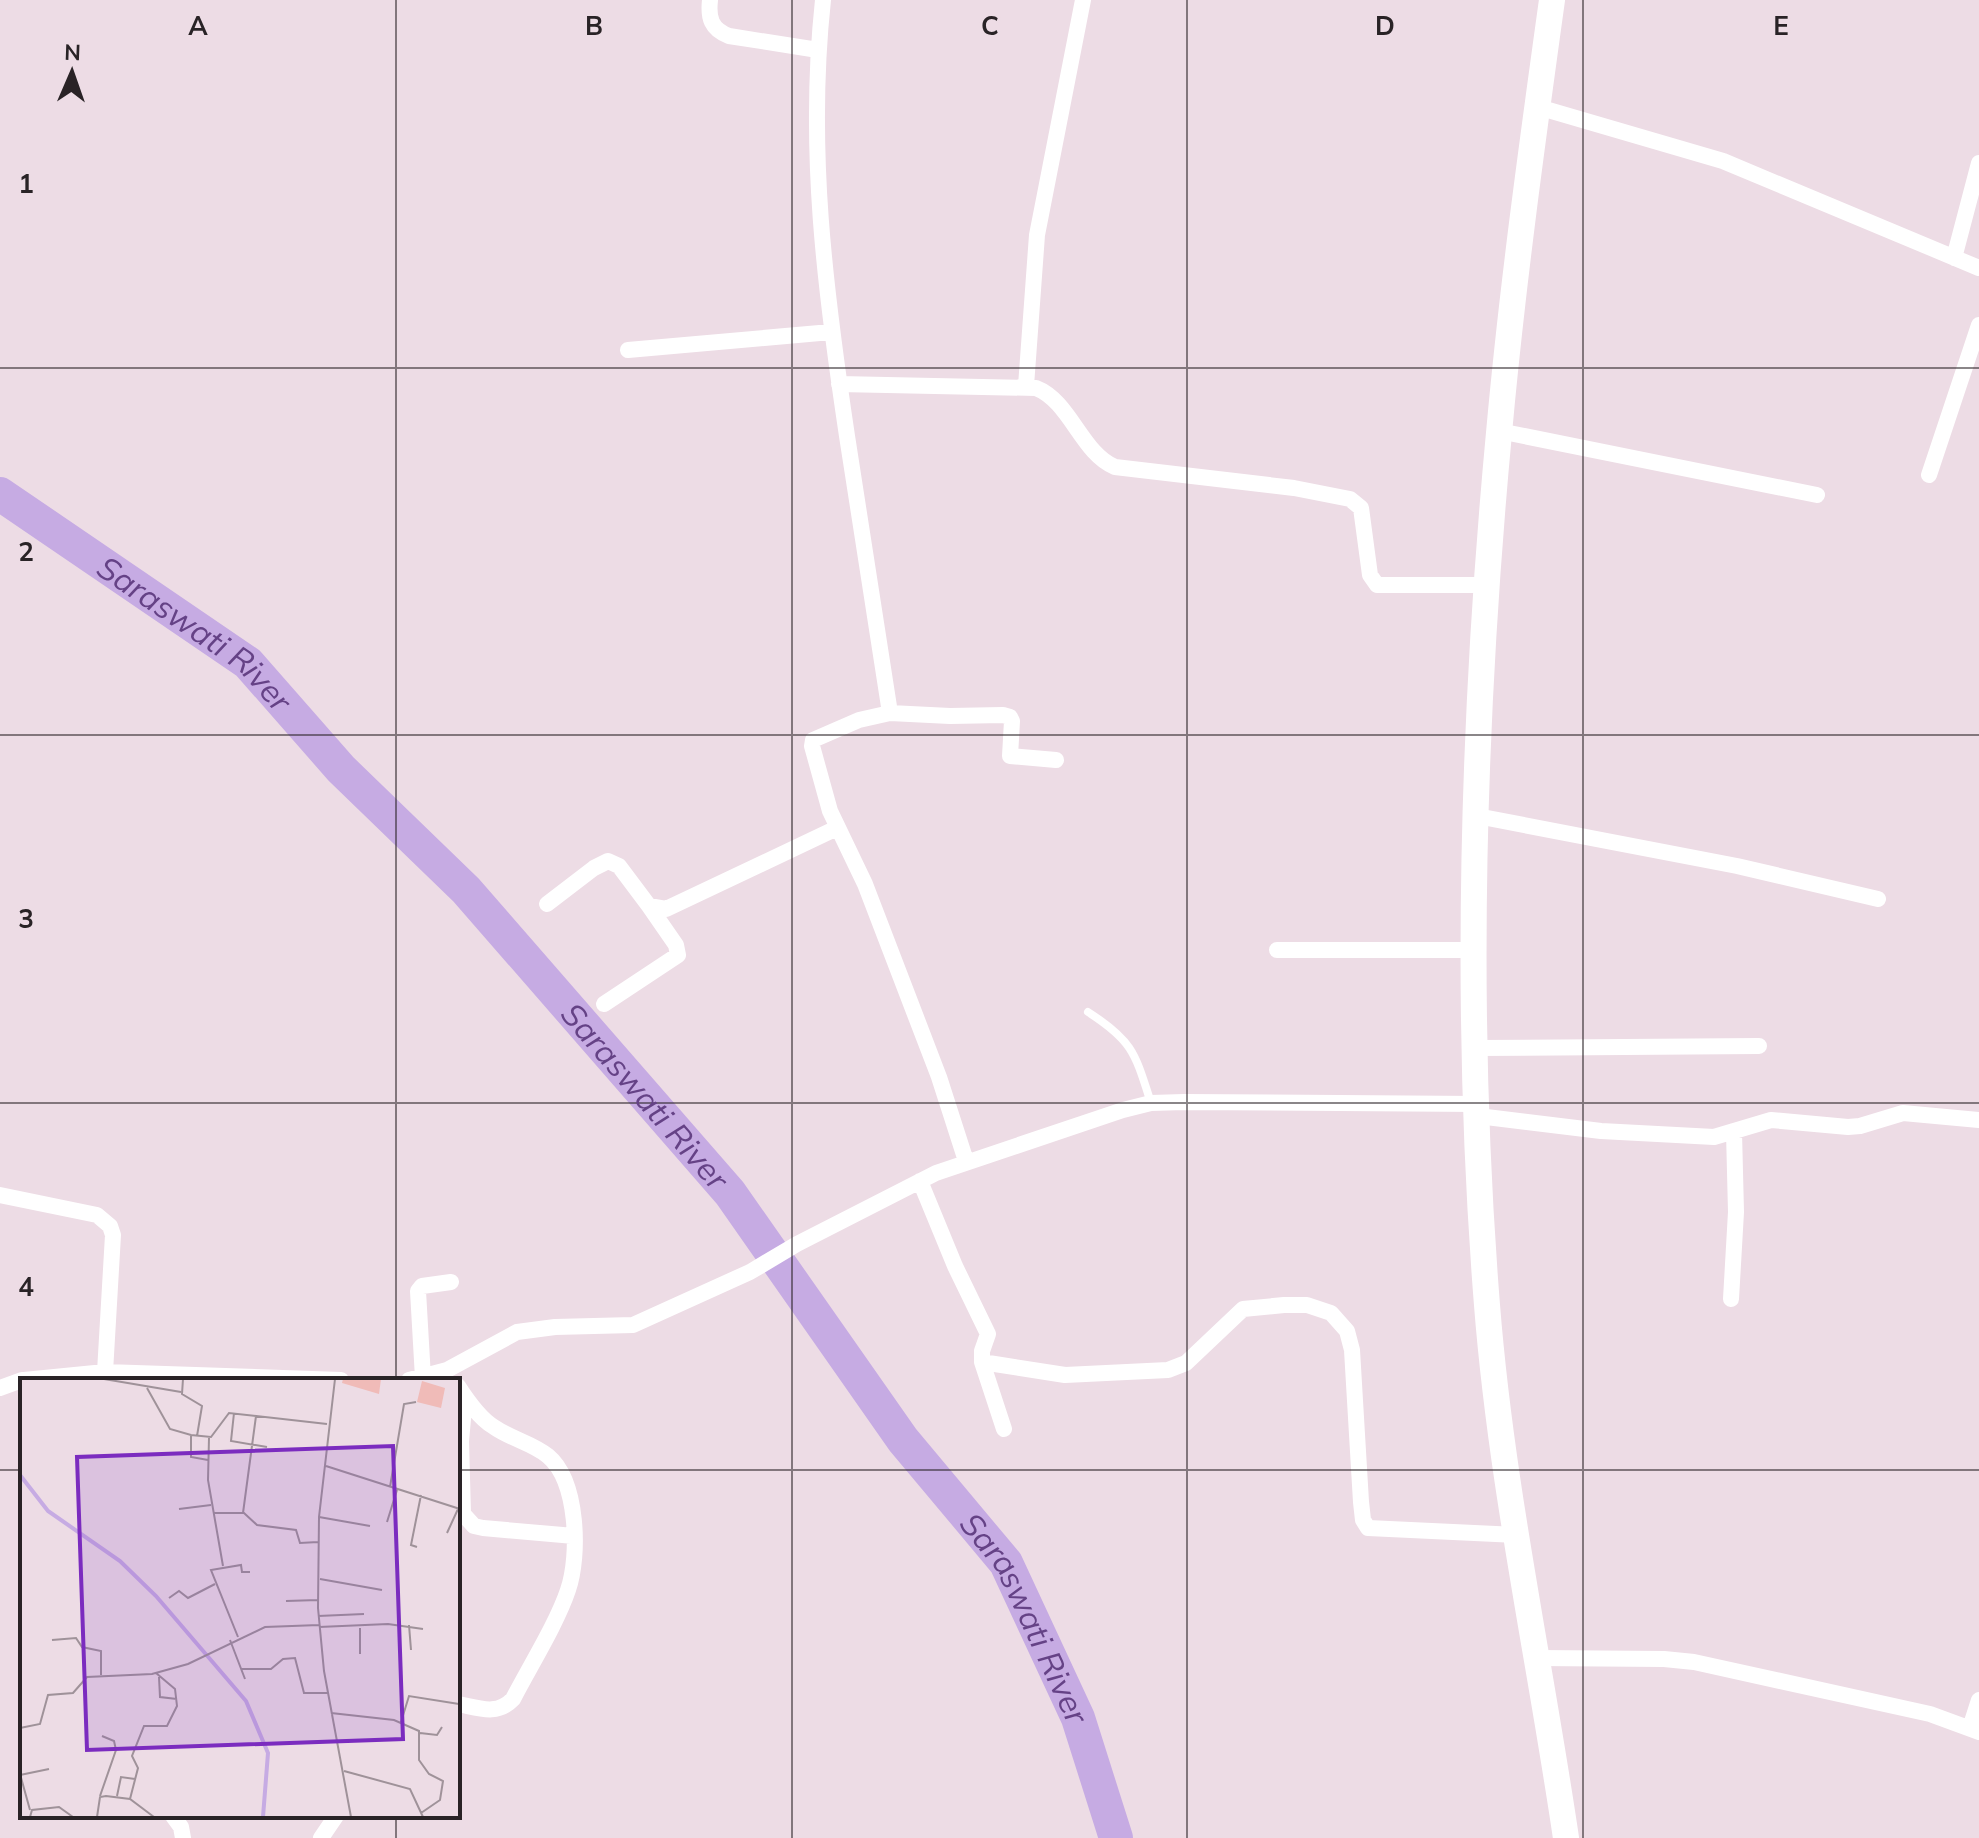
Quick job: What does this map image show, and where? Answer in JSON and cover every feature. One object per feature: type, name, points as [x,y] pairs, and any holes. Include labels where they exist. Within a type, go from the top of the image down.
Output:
[{"type":"main road","points":[[1552,0],[1499,431],[1487,585],[1477,816],[1475,950],[1487,1310],[1517,1535],[1566,1838]]},
{"type":"street","points":[[710,0],[710,19],[719,32],[818,50]]},
{"type":"street","points":[[823,0],[815,99],[817,175],[831,332],[890,713]]},
{"type":"street","points":[[1026,386],[1037,235],[1083,0]]},
{"type":"street","points":[[1538,107],[1723,161],[1979,268]]},
{"type":"street","points":[[1954,258],[1979,163]]},
{"type":"street","points":[[1929,475],[1979,325]]},
{"type":"street","points":[[628,350],[831,332]]},
{"type":"street","points":[[839,384],[1026,386],[1049,394],[1102,460],[1115,467],[1294,488],[1350,499],[1361,508],[1370,575],[1377,585],[1487,585]]},
{"type":"street","points":[[1499,431],[1817,495]]},
{"type":"street","points":[[966,1161],[939,1077],[865,884],[825,798],[813,740],[859,720],[890,713],[1003,715],[1012,721],[1010,756],[1056,760]]},
{"type":"street","points":[[1477,816],[1737,866],[1878,899]]},
{"type":"street","points":[[649,906],[666,909],[681,904],[837,828]]},
{"type":"street","points":[[547,904],[608,861],[619,866],[676,945],[678,955],[604,1004]]},
{"type":"street","points":[[1277,950],[1475,950]]},
{"type":"street","points":[[1476,1048],[1759,1046]]},
{"type":"street","points":[[425,1378],[451,1375],[517,1332],[555,1327],[633,1325],[750,1272],[797,1244],[966,1161],[1151,1103],[1478,1110],[1637,1134],[1714,1137],[1771,1120],[1834,1127],[1860,1126],[1903,1113],[1979,1120]]},
{"type":"street","points":[[1731,1299],[1736,1212],[1734,1132]]},
{"type":"street","points":[[920,1181],[955,1266],[988,1334],[982,1362],[1004,1429]]},
{"type":"street","points":[[0,1195],[97,1215],[110,1226],[113,1235],[105,1372]]},
{"type":"street","points":[[416,1378],[418,1291],[422,1286],[451,1282]]},
{"type":"street","points":[[982,1362],[1065,1375],[1168,1370],[1186,1363],[1243,1309],[1284,1305],[1323,1309],[1340,1321],[1347,1331],[1352,1350],[1361,1502],[1363,1520],[1368,1528],[1517,1535]]},
{"type":"street","points":[[44,1378],[105,1372],[282,1378]]},
{"type":"street","points":[[0,1388],[20,1381]]},
{"type":"street","points":[[462,1392],[461,1465],[463,1514],[467,1520],[483,1528],[574,1536]]},
{"type":"street","points":[[460,1704],[496,1711],[513,1699],[568,1591],[574,1536],[572,1504],[558,1467],[536,1448],[493,1427],[462,1392]]},
{"type":"street","points":[[1537,1658],[1694,1662],[1930,1714],[1975,1730],[1979,1700]]},
{"type":"street","points":[[174,1818],[181,1827],[183,1838]]},
{"type":"street","points":[[321,1838],[335,1818]]},
{"type":"lane","points":[[1088,1012],[1115,1030],[1130,1046],[1151,1103]]},
{"type":"waterway","name":"Saraswati River","points":[[0,494],[248,663],[341,769],[466,890],[730,1193],[903,1440],[1006,1563],[1078,1718],[1116,1838]]}]
